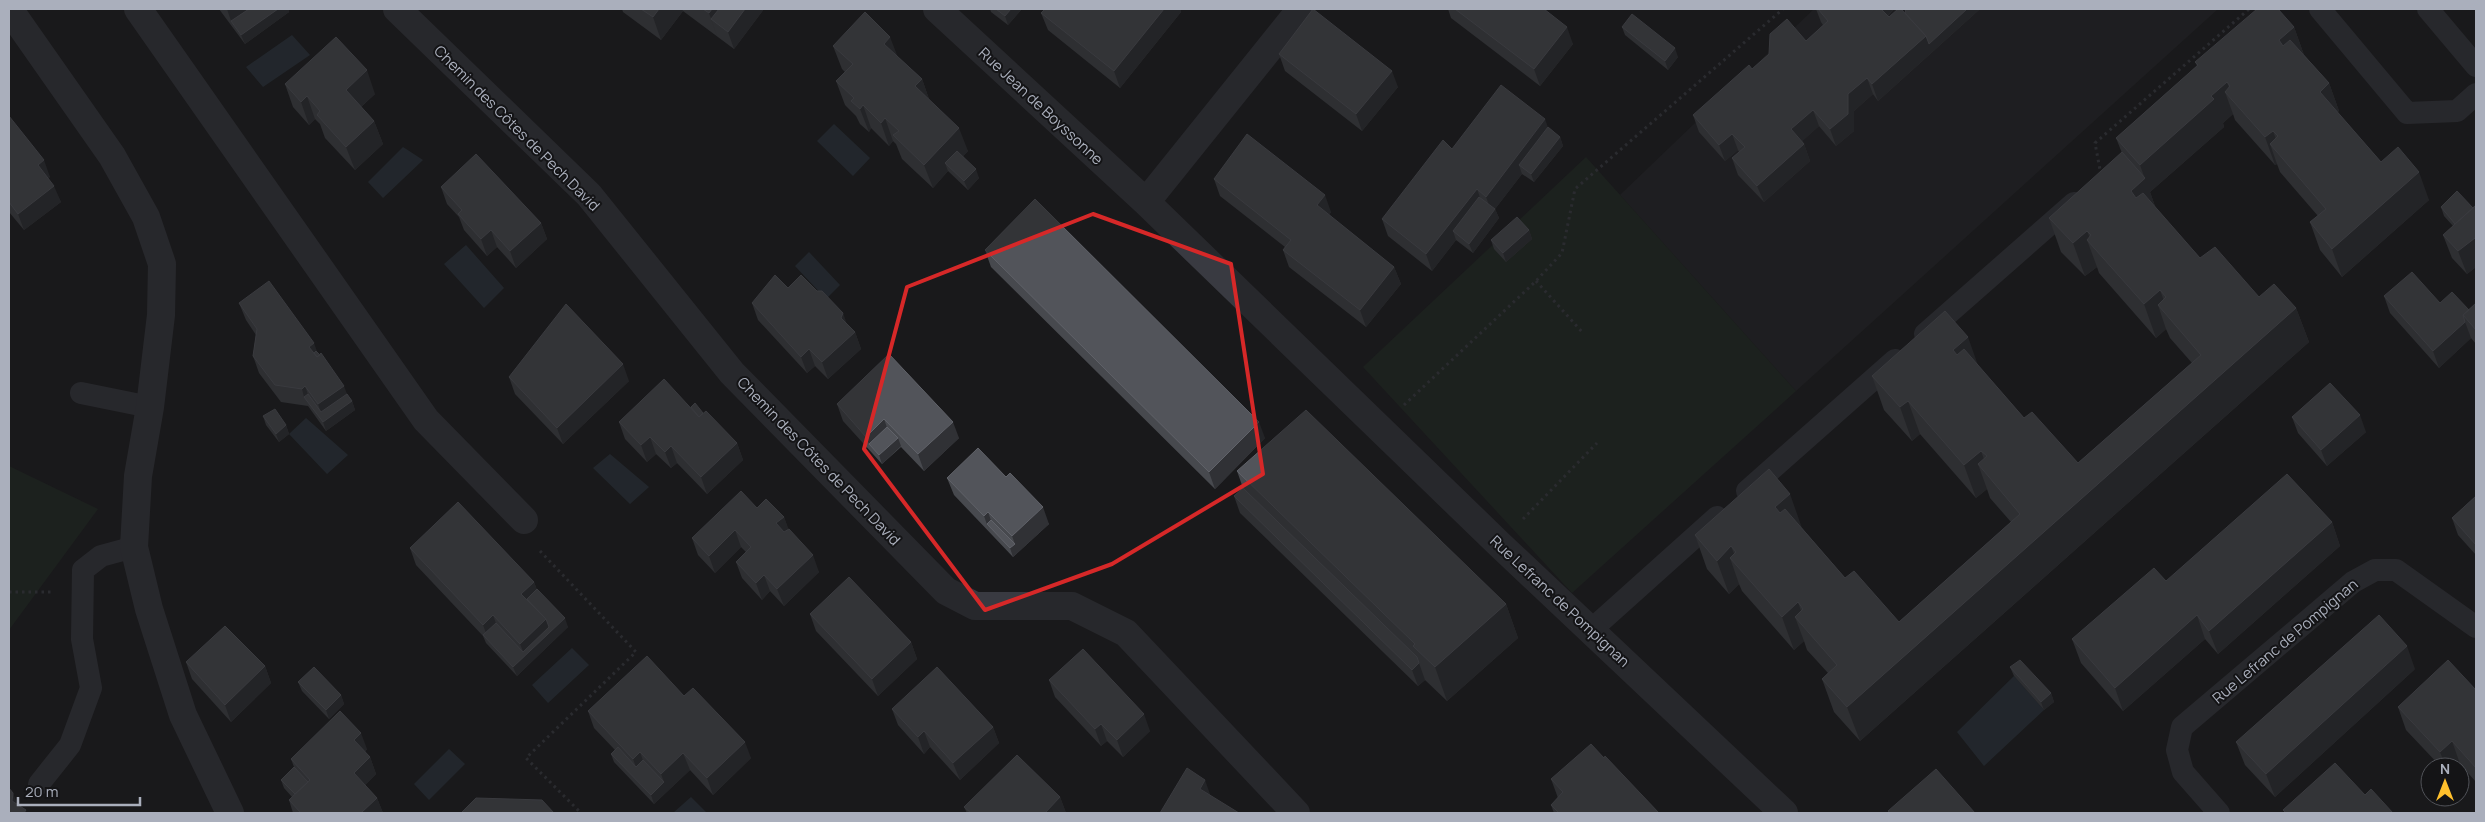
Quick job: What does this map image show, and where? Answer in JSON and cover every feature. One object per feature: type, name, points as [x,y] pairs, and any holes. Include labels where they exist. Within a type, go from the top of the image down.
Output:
[{"type":"street","points":[[9,9],[112,156],[146,217],[162,264],[161,315],[150,407],[138,476],[134,547],[149,608],[183,714],[230,813]]},
{"type":"street","points":[[138,9],[426,420],[524,520]]},
{"type":"street","name":"Chemin des Côtes de Pech David","points":[[397,9],[589,196],[732,373],[946,591],[976,606],[1072,606],[1126,633],[1296,813]]},
{"type":"street","name":"Rue Jean de Boyssonne","points":[[937,9],[1146,202],[1338,386]]},
{"type":"street","points":[[1146,202],[1301,9]]},
{"type":"street","name":"Rue Lefranc de Pompignan","points":[[1338,386],[1498,544],[1784,813]]},
{"type":"lane","points":[[2320,9],[2408,113],[2457,111],[2476,94]]},
{"type":"lane","points":[[2428,9],[2476,66]]},
{"type":"lane","points":[[1591,630],[2102,178]]},
{"type":"lane","points":[[81,393],[150,407]]},
{"type":"lane","points":[[39,784],[70,745],[91,688],[82,639],[83,570],[101,556],[134,547]]},
{"type":"lane","name":"Rue Lefranc de Pompignan","points":[[2219,813],[2183,772],[2177,750],[2182,727],[2353,582],[2375,570],[2396,570],[2476,627]]},
{"type":"path","points":[[1379,428],[1536,281],[1562,253],[1575,189],[1783,9]]},
{"type":"path","points":[[2102,178],[2095,143],[2249,9]]},
{"type":"path","points":[[1536,281],[1583,333]]},
{"type":"path","points":[[1498,544],[1598,443]]},
{"type":"path","points":[[524,520],[530,540],[636,652],[526,758],[581,813]]},
{"type":"path","points":[[9,592],[36,594],[82,590]]},
{"type":"highlighted area","points":[[1093,214],[1231,264],[1263,474],[1112,564],[985,610],[864,449],[907,287]]},
{"type":"shaded area","points":[[1814,9],[2218,9],[1796,391],[1620,195]]},
{"type":"shaded area","points":[[292,35],[310,55],[263,87],[246,67]]},
{"type":"shaded area","points":[[834,124],[870,158],[853,176],[817,141]]},
{"type":"shaded area","points":[[403,147],[423,160],[383,198],[368,182]]},
{"type":"shaded area","points":[[1586,157],[1796,391],[1572,593],[1363,367]]},
{"type":"shaded area","points":[[466,245],[504,288],[484,308],[444,264]]},
{"type":"shaded area","points":[[809,252],[840,285],[826,299],[795,266]]},
{"type":"shaded area","points":[[306,418],[348,455],[327,474],[289,434]]},
{"type":"shaded area","points":[[610,454],[649,487],[630,504],[593,468]]},
{"type":"shaded area","points":[[9,466],[98,509],[9,630]]},
{"type":"shaded area","points":[[572,648],[589,665],[548,703],[532,685]]},
{"type":"shaded area","points":[[2014,676],[2044,710],[1984,766],[1957,732]]},
{"type":"shaded area","points":[[449,749],[465,764],[429,800],[414,784]]},
{"type":"shaded area","points":[[691,797],[707,813],[673,813]]},
{"type":"building","points":[[249,9],[278,9],[241,35],[231,21]]},
{"type":"building","points":[[641,9],[659,9],[653,17]]},
{"type":"building","points":[[703,9],[712,9],[709,13]]},
{"type":"building","points":[[719,9],[745,9],[728,32],[711,19]]},
{"type":"building","points":[[996,9],[1011,9],[1005,16]]},
{"type":"building","points":[[1045,9],[1164,9],[1114,71],[1041,13]]},
{"type":"building","points":[[1313,9],[1392,71],[1356,114],[1279,54]]},
{"type":"building","points":[[1455,9],[1544,9],[1567,27],[1534,69]]},
{"type":"building","points":[[1818,9],[1881,9],[1889,17],[1898,9],[1901,9],[1926,36],[1872,84],[1867,78],[1848,94],[1848,114],[1830,129],[1813,110],[1791,129],[1804,144],[1757,186],[1732,158],[1745,147],[1732,134],[1719,145],[1693,115],[1749,65],[1752,69],[1769,54],[1770,34],[1787,19],[1806,41],[1828,21]]},
{"type":"building","points":[[1906,9],[1967,9],[1929,44],[1926,36],[1905,13]]},
{"type":"building","points":[[2257,9],[2278,9],[2294,27],[2279,40],[2283,46],[2290,40],[2329,83],[2320,92],[2381,162],[2398,147],[2419,172],[2332,249],[2310,222],[2326,209],[2270,144],[2278,136],[2273,131],[2265,137],[2225,92],[2230,86],[2227,82],[2211,96],[2214,99],[2140,165],[2116,138],[2198,65],[2195,62]]},
{"type":"building","points":[[865,12],[890,37],[884,44],[922,79],[915,86],[959,128],[924,165],[893,135],[899,131],[885,118],[881,123],[863,105],[860,109],[851,101],[854,98],[836,81],[853,64],[833,46]]},
{"type":"building","points":[[1632,14],[1675,48],[1665,61],[1622,27]]},
{"type":"building","points":[[336,37],[367,70],[346,90],[374,121],[346,147],[317,115],[320,111],[307,96],[301,102],[285,84]]},
{"type":"building","points":[[1501,85],[1545,119],[1486,197],[1477,189],[1426,254],[1382,219],[1443,140],[1452,149]]},
{"type":"building","points":[[9,116],[44,160],[38,165],[54,186],[18,214],[9,202]]},
{"type":"building","points":[[1548,127],[1560,137],[1531,174],[1519,165]]},
{"type":"building","points":[[1247,134],[1325,195],[1317,205],[1394,267],[1360,310],[1283,250],[1291,240],[1214,179]]},
{"type":"building","points":[[957,151],[976,169],[964,181],[945,163]]},
{"type":"building","points":[[2122,152],[2145,178],[2131,191],[2136,198],[2143,193],[2200,258],[2215,247],[2259,297],[2274,284],[2296,308],[1847,707],[1822,679],[1837,665],[1795,617],[1803,609],[1798,602],[1782,617],[1730,558],[1736,552],[1731,546],[1717,561],[1695,535],[1769,469],[1790,494],[1775,507],[1780,513],[1785,509],[1845,578],[1854,571],[1899,622],[2020,514],[1978,464],[1987,456],[1981,451],[1964,465],[1908,401],[1900,407],[1872,376],[1945,311],[1968,337],[1953,350],[1957,355],[1964,349],[2024,418],[2032,412],[2078,463],[2201,355],[2158,305],[2166,297],[2160,290],[2144,304],[2087,240],[2091,235],[2087,231],[2073,243],[2049,218]]},
{"type":"building","points":[[476,154],[541,223],[510,251],[491,230],[481,239],[458,214],[462,210],[441,187]]},
{"type":"building","points":[[2457,191],[2473,208],[2455,224],[2441,207]]},
{"type":"building","points":[[1479,197],[1495,209],[1469,244],[1453,231]]},
{"type":"building","points":[[1035,199],[1259,422],[1209,472],[985,250]]},
{"type":"building","points":[[2476,205],[2476,240],[2475,238],[2458,251],[2443,235]]},
{"type":"building","points":[[1517,217],[1529,230],[1503,253],[1491,240]]},
{"type":"building","points":[[2412,272],[2440,303],[2452,292],[2469,310],[2463,315],[2465,322],[2433,351],[2384,296]]},
{"type":"building","points":[[775,275],[788,288],[801,275],[817,291],[822,291],[843,313],[841,318],[855,332],[822,362],[809,349],[801,357],[752,303]]},
{"type":"building","points":[[269,281],[314,343],[309,347],[317,357],[321,353],[344,386],[318,404],[305,386],[302,389],[275,385],[253,356],[257,329],[239,303]]},
{"type":"building","points":[[2476,303],[2476,330],[2463,315]]},
{"type":"building","points":[[566,304],[623,364],[557,428],[509,377]]},
{"type":"building","points":[[316,351],[320,355],[317,357],[314,353]]},
{"type":"building","points":[[889,354],[953,422],[918,454],[884,419],[866,437],[837,404]]},
{"type":"building","points":[[664,379],[699,417],[706,411],[737,443],[701,477],[671,446],[665,452],[650,437],[641,445],[619,422]]},
{"type":"building","points":[[2330,383],[2360,415],[2321,450],[2292,417]]},
{"type":"building","points":[[308,394],[321,412],[347,394],[352,401],[323,422],[304,397]]},
{"type":"building","points":[[695,403],[703,413],[699,417],[691,407]]},
{"type":"building","points":[[275,409],[286,425],[276,434],[263,416]]},
{"type":"building","points":[[1306,410],[1506,604],[1435,667],[1413,646],[1415,644],[1237,471]]},
{"type":"building","points":[[887,427],[898,438],[879,455],[869,444]]},
{"type":"building","points":[[978,448],[1006,477],[1010,473],[1043,507],[1012,536],[988,512],[984,516],[947,478]]},
{"type":"building","points":[[2287,474],[2332,522],[2209,631],[2197,615],[2115,688],[2072,639],[2154,568],[2166,581]]},
{"type":"building","points":[[1243,488],[1417,657],[1419,663],[1412,670],[1234,496]]},
{"type":"building","points":[[741,491],[757,508],[766,499],[784,517],[776,523],[784,532],[789,529],[813,555],[777,589],[764,575],[756,583],[736,562],[751,547],[735,530],[709,556],[692,538]]},
{"type":"building","points":[[2476,496],[2476,545],[2452,518]]},
{"type":"building","points":[[458,502],[534,582],[521,594],[546,619],[520,644],[493,615],[483,625],[410,548]]},
{"type":"building","points":[[991,520],[1015,544],[1010,548],[987,524]]},
{"type":"building","points":[[849,577],[911,642],[872,679],[810,614]]},
{"type":"building","points":[[537,589],[565,618],[513,667],[483,635],[496,623],[523,652],[549,627],[546,619],[527,599]]},
{"type":"building","points":[[2379,615],[2407,646],[2266,774],[2236,742]]},
{"type":"building","points":[[225,626],[265,666],[225,705],[186,662]]},
{"type":"building","points":[[1083,649],[1144,714],[1117,740],[1101,724],[1095,729],[1049,680]]},
{"type":"building","points":[[647,656],[684,696],[693,688],[745,742],[707,778],[683,753],[661,774],[640,752],[633,759],[588,711]]},
{"type":"building","points":[[2020,660],[2051,693],[2041,702],[2010,667]]},
{"type":"building","points":[[2448,660],[2476,690],[2476,768],[2470,761],[2470,757],[2466,757],[2452,741],[2440,752],[2398,707]]},
{"type":"building","points":[[314,667],[341,695],[326,710],[298,682]]},
{"type":"building","points":[[937,667],[993,727],[953,763],[924,731],[918,737],[892,709]]},
{"type":"building","points":[[340,711],[361,733],[354,740],[370,757],[354,773],[377,798],[361,813],[301,813],[289,800],[310,780],[291,759]]},
{"type":"building","points":[[1591,744],[1604,758],[1605,756],[1659,813],[1559,813],[1551,805],[1563,792],[1551,779]]},
{"type":"building","points":[[618,747],[636,767],[643,760],[664,782],[651,795],[611,754]]},
{"type":"building","points":[[1017,755],[1060,797],[1045,813],[971,813],[964,807]]},
{"type":"building","points":[[2335,763],[2365,795],[2371,789],[2393,813],[2286,813],[2283,810]]},
{"type":"building","points":[[294,767],[308,782],[295,794],[281,780]]},
{"type":"building","points":[[1187,768],[1205,780],[1200,789],[1239,813],[1160,813]]},
{"type":"building","points":[[1936,769],[1975,813],[1890,813],[1888,811]]},
{"type":"building","points":[[9,788],[13,793],[12,801],[26,810],[24,813],[9,813]]},
{"type":"building","points":[[476,798],[542,800],[554,813],[461,813]]}]
